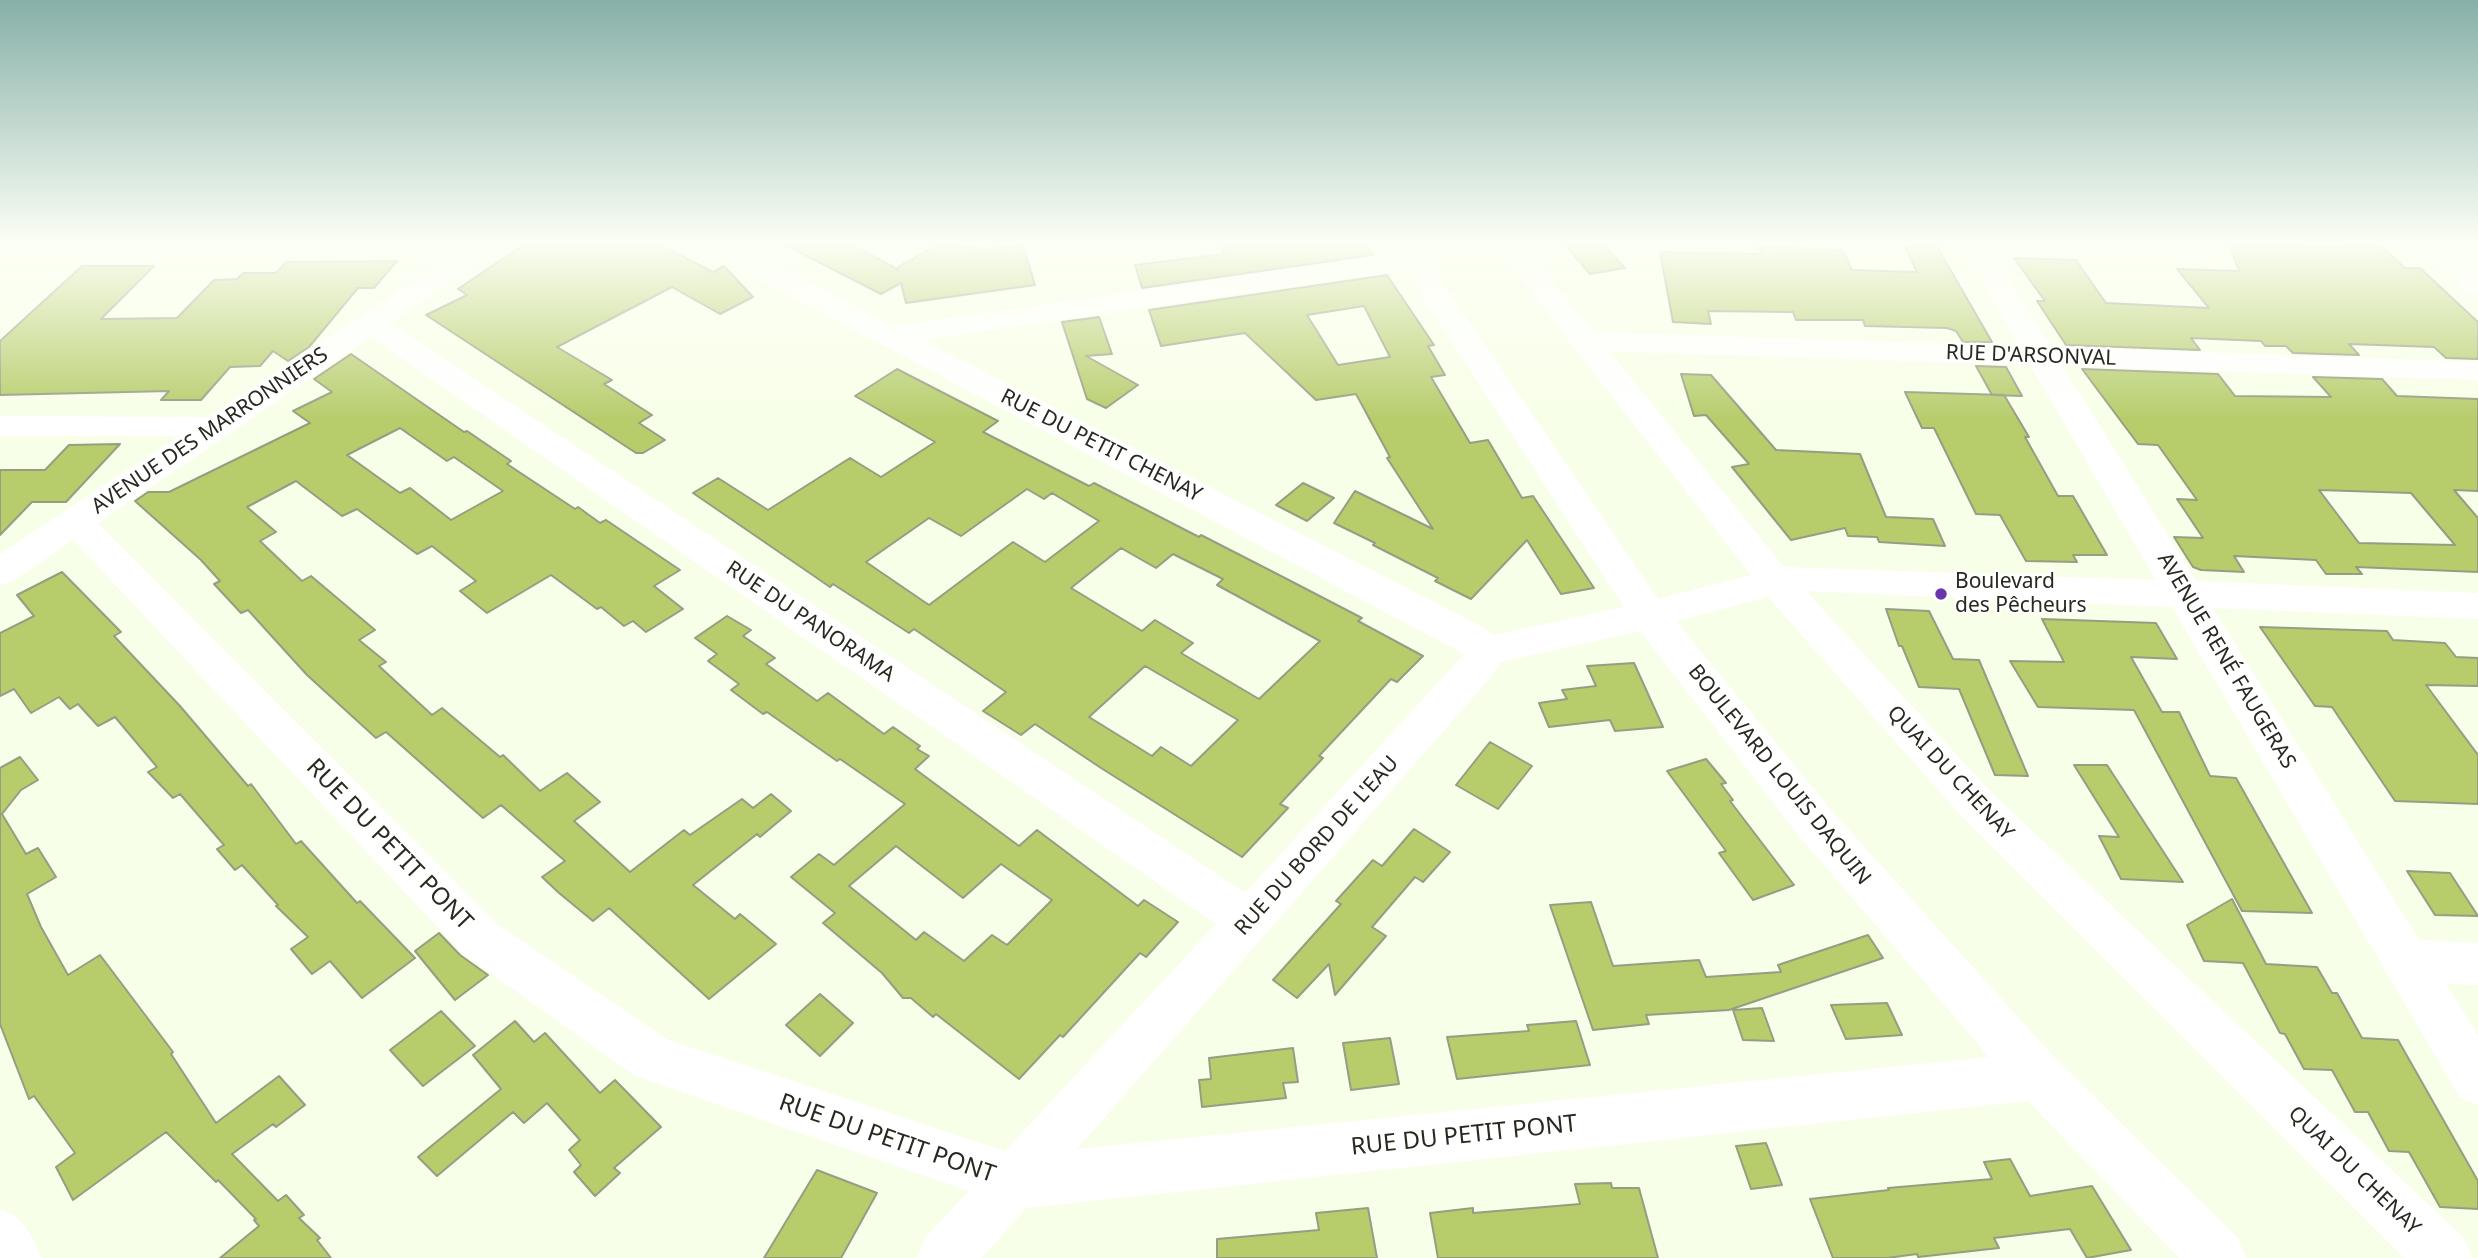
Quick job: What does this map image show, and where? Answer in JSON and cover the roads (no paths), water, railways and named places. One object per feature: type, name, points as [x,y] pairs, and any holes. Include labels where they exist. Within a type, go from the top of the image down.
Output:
[{"type":"street","name":"AVENUE DES MARRONNIERS","points":[[0,572],[403,302]]},
{"type":"street","name":"RUE DU PETIT CHENAY","points":[[823,302],[1465,635],[1488,651]]},
{"type":"street","points":[[888,336],[1097,302]]},
{"type":"street","name":"BOULEVARD LOUIS DAQUIN","points":[[1441,302],[1649,615],[1815,823],[2038,1076],[2218,1258]]},
{"type":"street","name":"QUAI DU CHENAY","points":[[1553,302],[1775,581],[1976,804],[2444,1258]]},
{"type":"street","name":"AVENUE RENÉ FAUGERAS","points":[[2008,302],[2478,1081]]},
{"type":"street","name":"RUE DU PANORAMA","points":[[372,323],[1249,921]]},
{"type":"street","name":"RUE D'ARSONVAL","points":[[1584,341],[2478,371]]},
{"type":"street","points":[[0,426],[213,427]]},
{"type":"street","name":"RUE DU PETIT PONT","points":[[76,522],[479,938],[653,1059],[986,1170],[1011,1183],[2038,1076]]},
{"type":"street","points":[[1488,651],[1649,615],[1791,578],[2478,606]]},
{"type":"street","name":"RUE DU BORD DE L'EAU","points":[[945,1258],[1476,668],[1488,651]]},
{"type":"street","points":[[2407,961],[2478,964]]},
{"type":"street","points":[[0,1237],[14,1258]]},
{"type":"place","name":"Boulevard des Pêcheurs","points":[[1941,594]]}]
